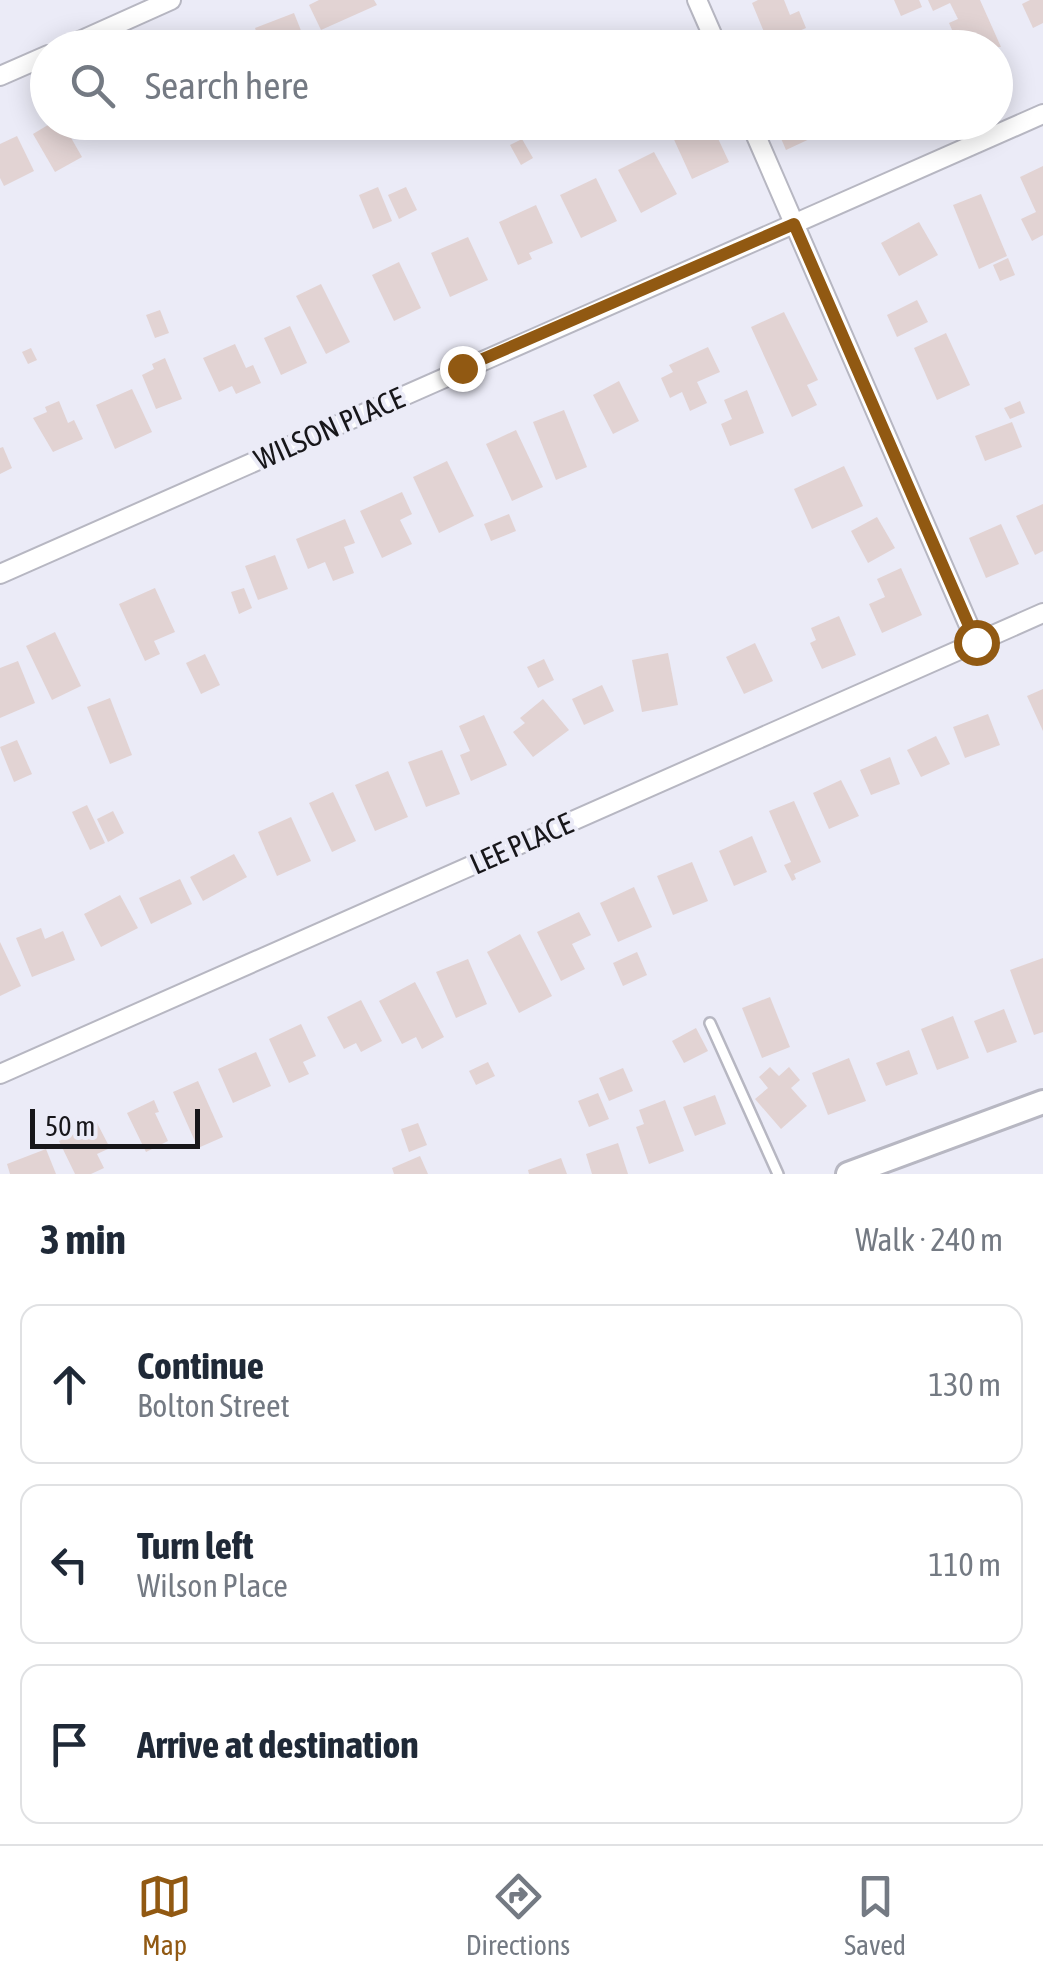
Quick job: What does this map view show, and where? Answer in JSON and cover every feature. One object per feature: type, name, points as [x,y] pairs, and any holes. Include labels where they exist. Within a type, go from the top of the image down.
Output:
[{"type":"street","points":[[104,30],[172,0]]},
{"type":"street","points":[[697,0],[710,30]]},
{"type":"street","points":[[0,76],[30,63]]},
{"type":"street","name":"WILSON PLACE","points":[[1013,127],[1043,114]]},
{"type":"street","points":[[758,140],[976,642]]},
{"type":"street","name":"WILSON PLACE","points":[[0,574],[984,140]]},
{"type":"street","name":"LEE PLACE","points":[[0,1074],[1043,613]]},
{"type":"street","points":[[848,1174],[1043,1102]]},
{"type":"lane","points":[[710,1023],[778,1174]]},
{"type":"building","points":[[319,0],[374,0],[377,5],[321,30],[309,5]]},
{"type":"building","points":[[784,0],[790,15],[799,11],[806,28],[763,30],[752,3]]},
{"type":"building","points":[[894,0],[919,0],[922,7],[901,16]]},
{"type":"building","points":[[928,0],[980,0],[993,30],[952,30],[949,23],[958,19],[950,3],[933,11]]},
{"type":"building","points":[[1043,0],[1043,23],[1033,28],[1022,4]]},
{"type":"building","points":[[294,13],[301,30],[256,30]]},
{"type":"building","points":[[17,136],[34,171],[4,186],[0,178],[0,144]]},
{"type":"building","points":[[36,140],[72,140],[82,157],[55,172]]},
{"type":"building","points":[[523,140],[533,158],[521,165],[510,145]]},
{"type":"building","points":[[674,140],[719,140],[729,162],[692,179]]},
{"type":"building","points":[[782,140],[807,140],[786,150]]},
{"type":"building","points":[[654,152],[677,194],[641,213],[618,170]]},
{"type":"building","points":[[1043,166],[1043,235],[1032,241],[1021,219],[1036,212],[1020,177]]},
{"type":"building","points":[[596,178],[617,221],[581,238],[560,195]]},
{"type":"building","points":[[378,187],[392,221],[373,229],[359,195]]},
{"type":"building","points":[[406,187],[417,210],[399,219],[388,195]]},
{"type":"building","points":[[981,194],[1007,256],[979,269],[953,205]]},
{"type":"building","points":[[536,205],[553,243],[529,253],[532,259],[518,265],[499,222]]},
{"type":"building","points":[[919,222],[938,255],[899,276],[881,243]]},
{"type":"building","points":[[468,237],[488,280],[450,297],[431,253]]},
{"type":"building","points":[[1008,258],[1015,275],[1000,281],[993,265]]},
{"type":"building","points":[[399,262],[421,308],[394,321],[372,275]]},
{"type":"building","points":[[321,284],[350,342],[326,354],[296,296]]},
{"type":"building","points":[[917,300],[928,322],[897,337],[887,315]]},
{"type":"building","points":[[160,310],[169,333],[155,338],[146,315]]},
{"type":"building","points":[[784,312],[818,380],[807,385],[817,405],[792,417],[751,327]]},
{"type":"building","points":[[290,326],[307,363],[281,375],[264,338]]},
{"type":"building","points":[[946,333],[970,385],[937,400],[914,348]]},
{"type":"building","points":[[235,344],[246,368],[253,365],[261,383],[236,394],[232,386],[219,392],[203,358]]},
{"type":"building","points":[[708,347],[720,372],[697,382],[707,403],[690,411],[682,392],[670,398],[661,378],[673,372],[669,365]]},
{"type":"building","points":[[31,348],[37,360],[28,364],[22,352]]},
{"type":"building","points":[[165,358],[182,399],[156,409],[142,375]]},
{"type":"building","points":[[619,381],[639,421],[613,434],[593,395]]},
{"type":"building","points":[[132,389],[152,432],[115,449],[96,405]]},
{"type":"building","points":[[747,390],[764,433],[730,446],[721,424],[732,419],[724,400]]},
{"type":"building","points":[[59,401],[68,423],[74,420],[83,439],[53,452],[33,418]]},
{"type":"building","points":[[1020,401],[1025,413],[1010,419],[1004,408]]},
{"type":"building","points":[[564,410],[587,467],[556,480],[533,422]]},
{"type":"building","points":[[1012,422],[1022,447],[985,461],[975,436]]},
{"type":"building","points":[[516,430],[543,487],[512,501],[486,444]]},
{"type":"building","points":[[3,447],[12,468],[0,474],[0,448]]},
{"type":"building","points":[[447,461],[474,516],[439,533],[413,477]]},
{"type":"building","points":[[844,466],[863,506],[812,529],[794,489]]},
{"type":"building","points":[[402,492],[412,514],[400,520],[412,544],[382,558],[360,511]]},
{"type":"building","points":[[1043,504],[1043,551],[1035,555],[1016,516]]},
{"type":"building","points":[[509,514],[516,531],[491,541],[484,524]]},
{"type":"building","points":[[877,517],[895,548],[868,563],[851,531]]},
{"type":"building","points":[[345,519],[355,543],[344,547],[354,573],[333,581],[325,562],[308,569],[296,539]]},
{"type":"building","points":[[1001,524],[1019,564],[986,578],[969,538]]},
{"type":"building","points":[[275,555],[288,589],[258,600],[245,566]]},
{"type":"building","points":[[901,568],[922,615],[882,633],[869,604],[885,597],[877,579]]},
{"type":"building","points":[[155,588],[175,632],[154,641],[160,654],[145,661],[119,604]]},
{"type":"building","points":[[244,588],[252,608],[239,614],[231,592]]},
{"type":"building","points":[[839,616],[856,655],[822,669],[810,643],[816,640],[811,628]]},
{"type":"building","points":[[55,632],[81,686],[52,700],[26,646]]},
{"type":"building","points":[[755,643],[773,681],[744,694],[726,657]]},
{"type":"building","points":[[668,653],[678,705],[642,712],[632,660]]},
{"type":"building","points":[[205,654],[220,685],[201,694],[186,663]]},
{"type":"building","points":[[544,659],[554,680],[538,688],[527,667]]},
{"type":"building","points":[[18,661],[35,703],[0,718],[0,668]]},
{"type":"building","points":[[602,685],[614,711],[584,725],[572,699]]},
{"type":"building","points":[[1043,689],[1043,731],[1027,696]]},
{"type":"building","points":[[110,698],[132,755],[110,764],[87,707]]},
{"type":"building","points":[[543,699],[569,730],[533,757],[513,732],[525,723],[520,718]]},
{"type":"building","points":[[988,714],[1000,745],[965,758],[953,727]]},
{"type":"building","points":[[484,715],[507,765],[471,781],[460,755],[470,751],[459,726]]},
{"type":"building","points":[[936,736],[950,764],[921,777],[907,750]]},
{"type":"building","points":[[17,740],[32,774],[14,782],[0,747]]},
{"type":"building","points":[[442,750],[460,794],[426,807],[408,762]]},
{"type":"building","points":[[890,757],[900,784],[871,795],[860,770]]},
{"type":"building","points":[[388,771],[408,817],[375,831],[355,785]]},
{"type":"building","points":[[841,780],[859,816],[829,829],[813,793]]},
{"type":"building","points":[[333,792],[356,841],[332,852],[309,803]]},
{"type":"building","points":[[794,801],[821,862],[794,874],[796,879],[792,881],[784,865],[791,862],[769,811]]},
{"type":"building","points":[[87,805],[105,843],[90,850],[72,812]]},
{"type":"building","points":[[113,811],[124,833],[108,842],[97,819]]},
{"type":"building","points":[[291,817],[311,861],[277,876],[258,832]]},
{"type":"building","points":[[752,836],[767,872],[734,886],[719,851]]},
{"type":"building","points":[[234,854],[247,877],[203,901],[190,877]]},
{"type":"building","points":[[692,862],[708,901],[673,915],[657,876]]},
{"type":"building","points":[[180,879],[192,904],[151,924],[139,898]]},
{"type":"building","points":[[634,887],[652,927],[618,942],[600,903]]},
{"type":"building","points":[[120,895],[138,928],[101,947],[84,914]]},
{"type":"building","points":[[579,912],[591,935],[572,944],[585,969],[561,981],[537,932]]},
{"type":"building","points":[[41,928],[45,939],[63,931],[75,960],[32,977],[16,938]]},
{"type":"building","points":[[520,934],[552,996],[519,1013],[487,952]]},
{"type":"building","points":[[0,942],[21,986],[0,996]]},
{"type":"building","points":[[637,952],[647,975],[623,986],[613,963]]},
{"type":"building","points":[[1043,958],[1043,1032],[1034,1035],[1010,970]]},
{"type":"building","points":[[468,959],[487,1004],[456,1018],[436,972]]},
{"type":"building","points":[[415,982],[444,1037],[422,1049],[416,1037],[402,1044],[379,1001]]},
{"type":"building","points":[[770,997],[790,1047],[762,1058],[742,1008]]},
{"type":"building","points":[[361,1000],[382,1041],[361,1052],[356,1043],[344,1049],[327,1017]]},
{"type":"building","points":[[1004,1009],[1017,1042],[987,1053],[974,1021]]},
{"type":"building","points":[[953,1016],[969,1058],[937,1070],[921,1029]]},
{"type":"building","points":[[301,1024],[316,1056],[303,1062],[309,1074],[289,1083],[269,1039]]},
{"type":"building","points":[[696,1028],[708,1051],[684,1063],[672,1041]]},
{"type":"building","points":[[909,1050],[918,1074],[886,1086],[876,1063]]},
{"type":"building","points":[[256,1052],[271,1086],[233,1103],[218,1069]]},
{"type":"building","points":[[849,1058],[866,1101],[828,1115],[812,1073]]},
{"type":"building","points":[[488,1062],[495,1076],[476,1085],[469,1071]]},
{"type":"building","points":[[770,1067],[779,1076],[789,1067],[800,1080],[791,1088],[807,1106],[781,1129],[755,1099],[768,1088],[759,1077]]},
{"type":"building","points":[[623,1068],[633,1091],[609,1101],[599,1078]]},
{"type":"building","points":[[198,1081],[223,1137],[198,1148],[173,1092]]},
{"type":"building","points":[[598,1093],[609,1119],[589,1127],[578,1101]]},
{"type":"building","points":[[715,1095],[726,1124],[695,1136],[683,1107]]},
{"type":"building","points":[[154,1100],[159,1112],[155,1113],[168,1141],[146,1152],[127,1113]]},
{"type":"building","points":[[665,1100],[684,1151],[649,1164],[636,1127],[644,1124],[639,1110]]},
{"type":"building","points":[[97,1123],[110,1148],[97,1154],[104,1168],[91,1174],[75,1174],[59,1141]]},
{"type":"building","points":[[418,1123],[427,1145],[409,1152],[401,1129]]},
{"type":"building","points":[[618,1143],[628,1174],[592,1174],[586,1154]]},
{"type":"building","points":[[46,1149],[56,1174],[10,1174],[7,1164]]},
{"type":"building","points":[[420,1156],[428,1174],[394,1174],[392,1168]]},
{"type":"building","points":[[561,1158],[567,1174],[529,1174],[528,1170]]},
{"type":"route","points":[[462,368],[794,224],[976,642]]}]
